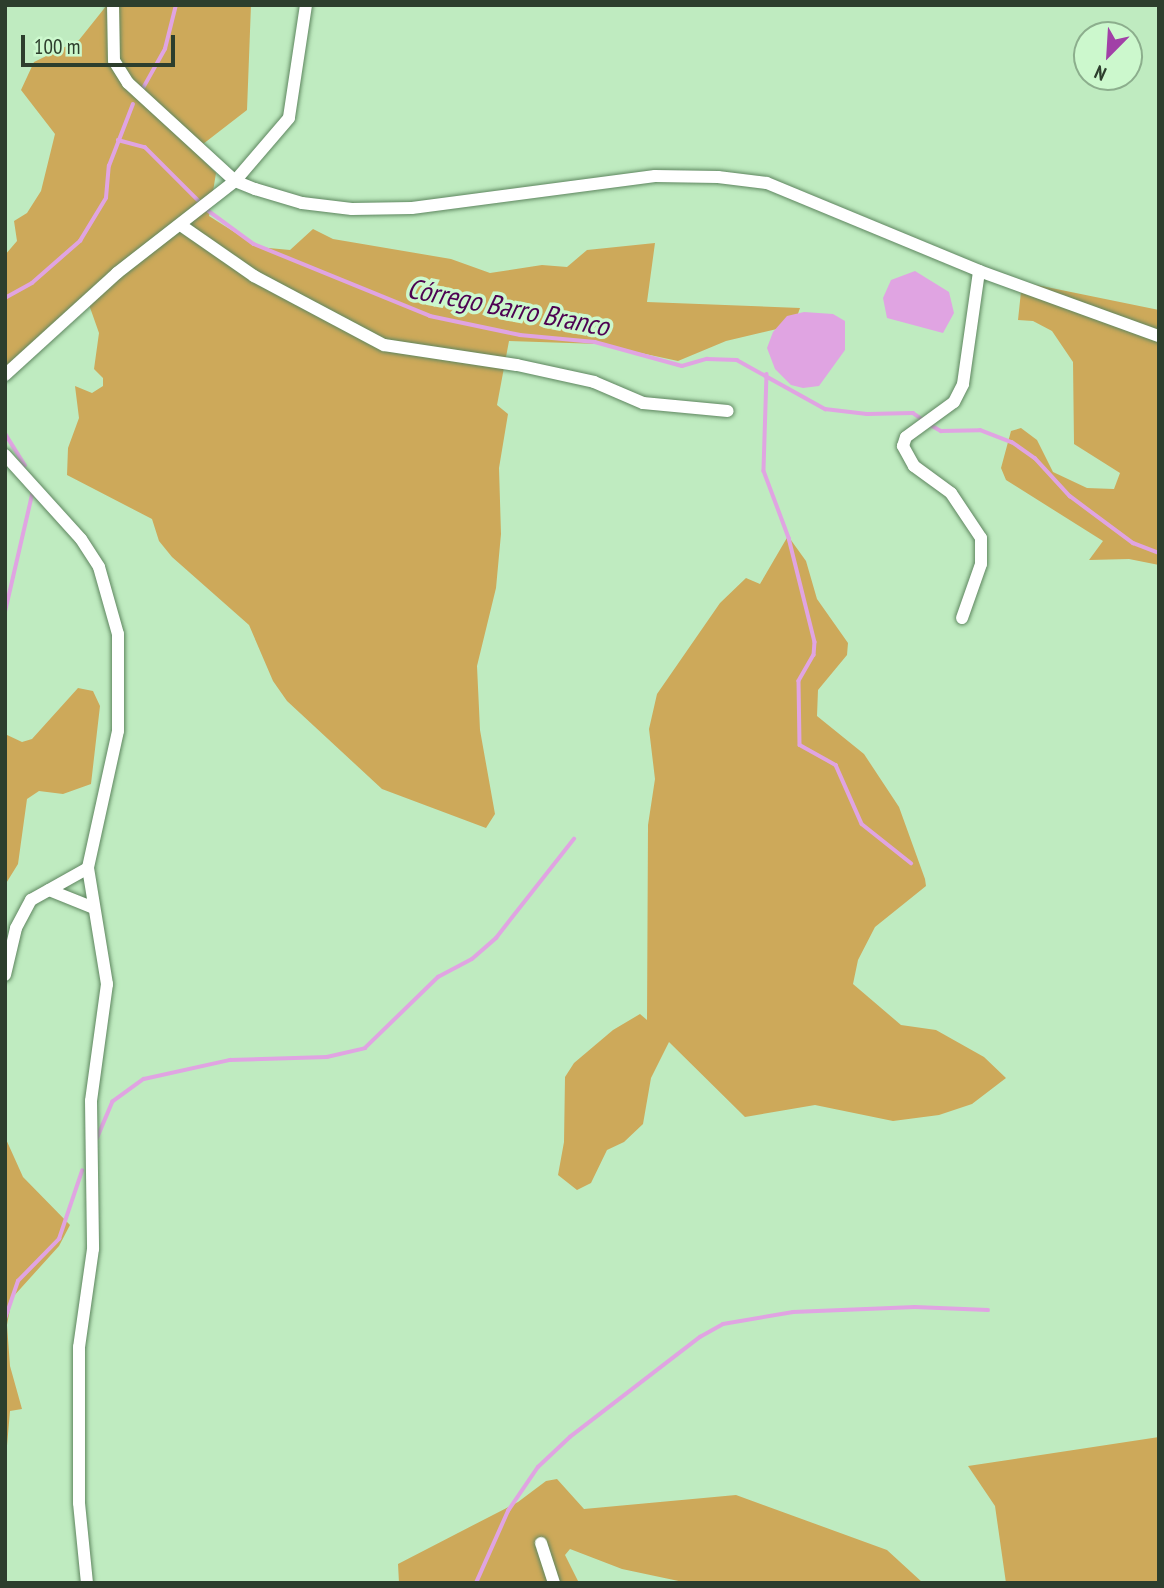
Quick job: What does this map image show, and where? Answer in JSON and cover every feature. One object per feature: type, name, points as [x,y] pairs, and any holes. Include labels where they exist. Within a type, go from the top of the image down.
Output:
[{"type":"street","points":[[113,5],[114,61],[128,83],[235,181],[302,203],[352,209],[412,208],[655,176],[718,177],[767,183],[979,271],[1159,336]]},
{"type":"street","points":[[5,375],[117,273],[182,226],[235,181],[289,118],[306,5]]},
{"type":"street","points":[[182,226],[254,276],[384,345],[581,379],[643,403],[728,411]]},
{"type":"street","points":[[962,618],[981,564],[981,538],[951,493],[914,466],[903,446],[906,437],[954,402],[963,384],[979,271]]},
{"type":"street","points":[[5,454],[81,539],[99,567],[113,611],[119,671],[118,730],[88,868],[107,984],[91,1101],[93,1249],[79,1347],[79,1503],[87,1583]]},
{"type":"street","points":[[5,975],[22,913],[31,900],[88,868]]},
{"type":"street","points":[[49,890],[94,908]]},
{"type":"street","points":[[541,1543],[554,1583]]},
{"type":"shaded area","points":[[107,5],[251,5],[247,110],[194,151],[216,173],[209,216],[258,247],[290,250],[313,229],[333,239],[451,259],[490,273],[542,265],[567,267],[587,250],[655,243],[647,302],[800,308],[794,325],[726,341],[678,361],[599,344],[509,341],[497,405],[508,414],[499,468],[501,534],[496,588],[477,666],[480,730],[495,814],[486,828],[382,789],[287,701],[273,681],[249,625],[172,557],[159,541],[152,519],[67,475],[68,448],[79,418],[75,386],[92,393],[103,386],[103,378],[94,369],[99,333],[87,299],[5,369],[5,255],[17,241],[14,221],[27,213],[41,191],[55,134],[21,90],[34,62],[79,40]]},
{"type":"shaded area","points":[[915,271],[949,292],[954,313],[943,333],[887,318],[883,298],[891,280]]},
{"type":"shaded area","points":[[1022,282],[1159,310],[1159,565],[1129,559],[1089,560],[1103,541],[1006,480],[1001,468],[1011,431],[1021,428],[1037,440],[1053,472],[1087,488],[1114,489],[1120,473],[1074,444],[1073,362],[1052,331],[1033,321],[1018,320]]},
{"type":"shaded area","points":[[804,312],[833,314],[845,321],[845,350],[819,386],[803,388],[791,385],[775,369],[767,348],[773,332],[787,316]]},
{"type":"shaded area","points":[[788,536],[806,561],[817,599],[848,643],[847,655],[818,690],[817,716],[864,754],[899,807],[925,879],[926,886],[875,927],[858,960],[853,984],[901,1025],[936,1030],[984,1057],[1006,1078],[972,1104],[939,1115],[893,1121],[815,1105],[745,1117],[669,1042],[651,1078],[643,1124],[624,1142],[607,1150],[591,1183],[577,1190],[558,1175],[564,1142],[565,1077],[574,1063],[613,1030],[640,1014],[647,1020],[648,825],[655,779],[649,729],[657,694],[720,603],[746,578],[760,584]]},
{"type":"shaded area","points":[[78,688],[93,691],[100,706],[91,784],[63,794],[39,791],[27,799],[18,864],[5,885],[5,734],[22,742],[32,739]]},
{"type":"shaded area","points":[[5,1137],[23,1177],[70,1225],[59,1246],[12,1298],[7,1325],[10,1366],[22,1409],[10,1411],[5,1469]]},
{"type":"shaded area","points":[[1159,1437],[1159,1583],[1006,1583],[995,1506],[968,1466]]},
{"type":"shaded area","points":[[557,1479],[584,1509],[736,1495],[887,1550],[923,1583],[688,1583],[622,1569],[570,1549],[565,1555],[579,1583],[399,1583],[398,1564],[518,1502],[546,1481]]},
{"type":"waterway","points":[[142,90],[165,49],[176,5]]},
{"type":"waterway","points":[[5,298],[32,283],[80,241],[106,198],[109,166],[133,104]]},
{"type":"waterway","name":"Córrego Barro Branco","points":[[118,140],[145,147],[201,203]]},
{"type":"waterway","name":"Córrego Barro Branco","points":[[206,209],[254,244],[430,316],[520,335],[595,342],[682,366],[707,359],[737,360],[825,409],[867,414],[913,413],[925,421]]},
{"type":"waterway","points":[[767,374],[764,471],[789,538],[815,642],[814,655],[799,681],[800,745],[836,765],[862,824],[911,863]]},
{"type":"waterway","points":[[929,424],[941,431],[980,430],[1012,442],[1035,458],[1070,496],[1133,543],[1159,553]]},
{"type":"waterway","points":[[5,433],[25,465]]},
{"type":"waterway","points":[[5,612],[33,491]]},
{"type":"waterway","points":[[97,1138],[112,1102],[144,1079],[230,1060],[327,1057],[365,1048],[438,977],[472,959],[496,938],[574,839]]},
{"type":"waterway","points":[[5,1319],[18,1281],[59,1239],[82,1171]]},
{"type":"waterway","points":[[476,1583],[508,1511],[538,1467],[570,1437],[700,1337],[723,1324],[793,1312],[915,1307],[988,1310]]},
{"type":"waterway","points":[[5,1434],[5,1491]]}]
